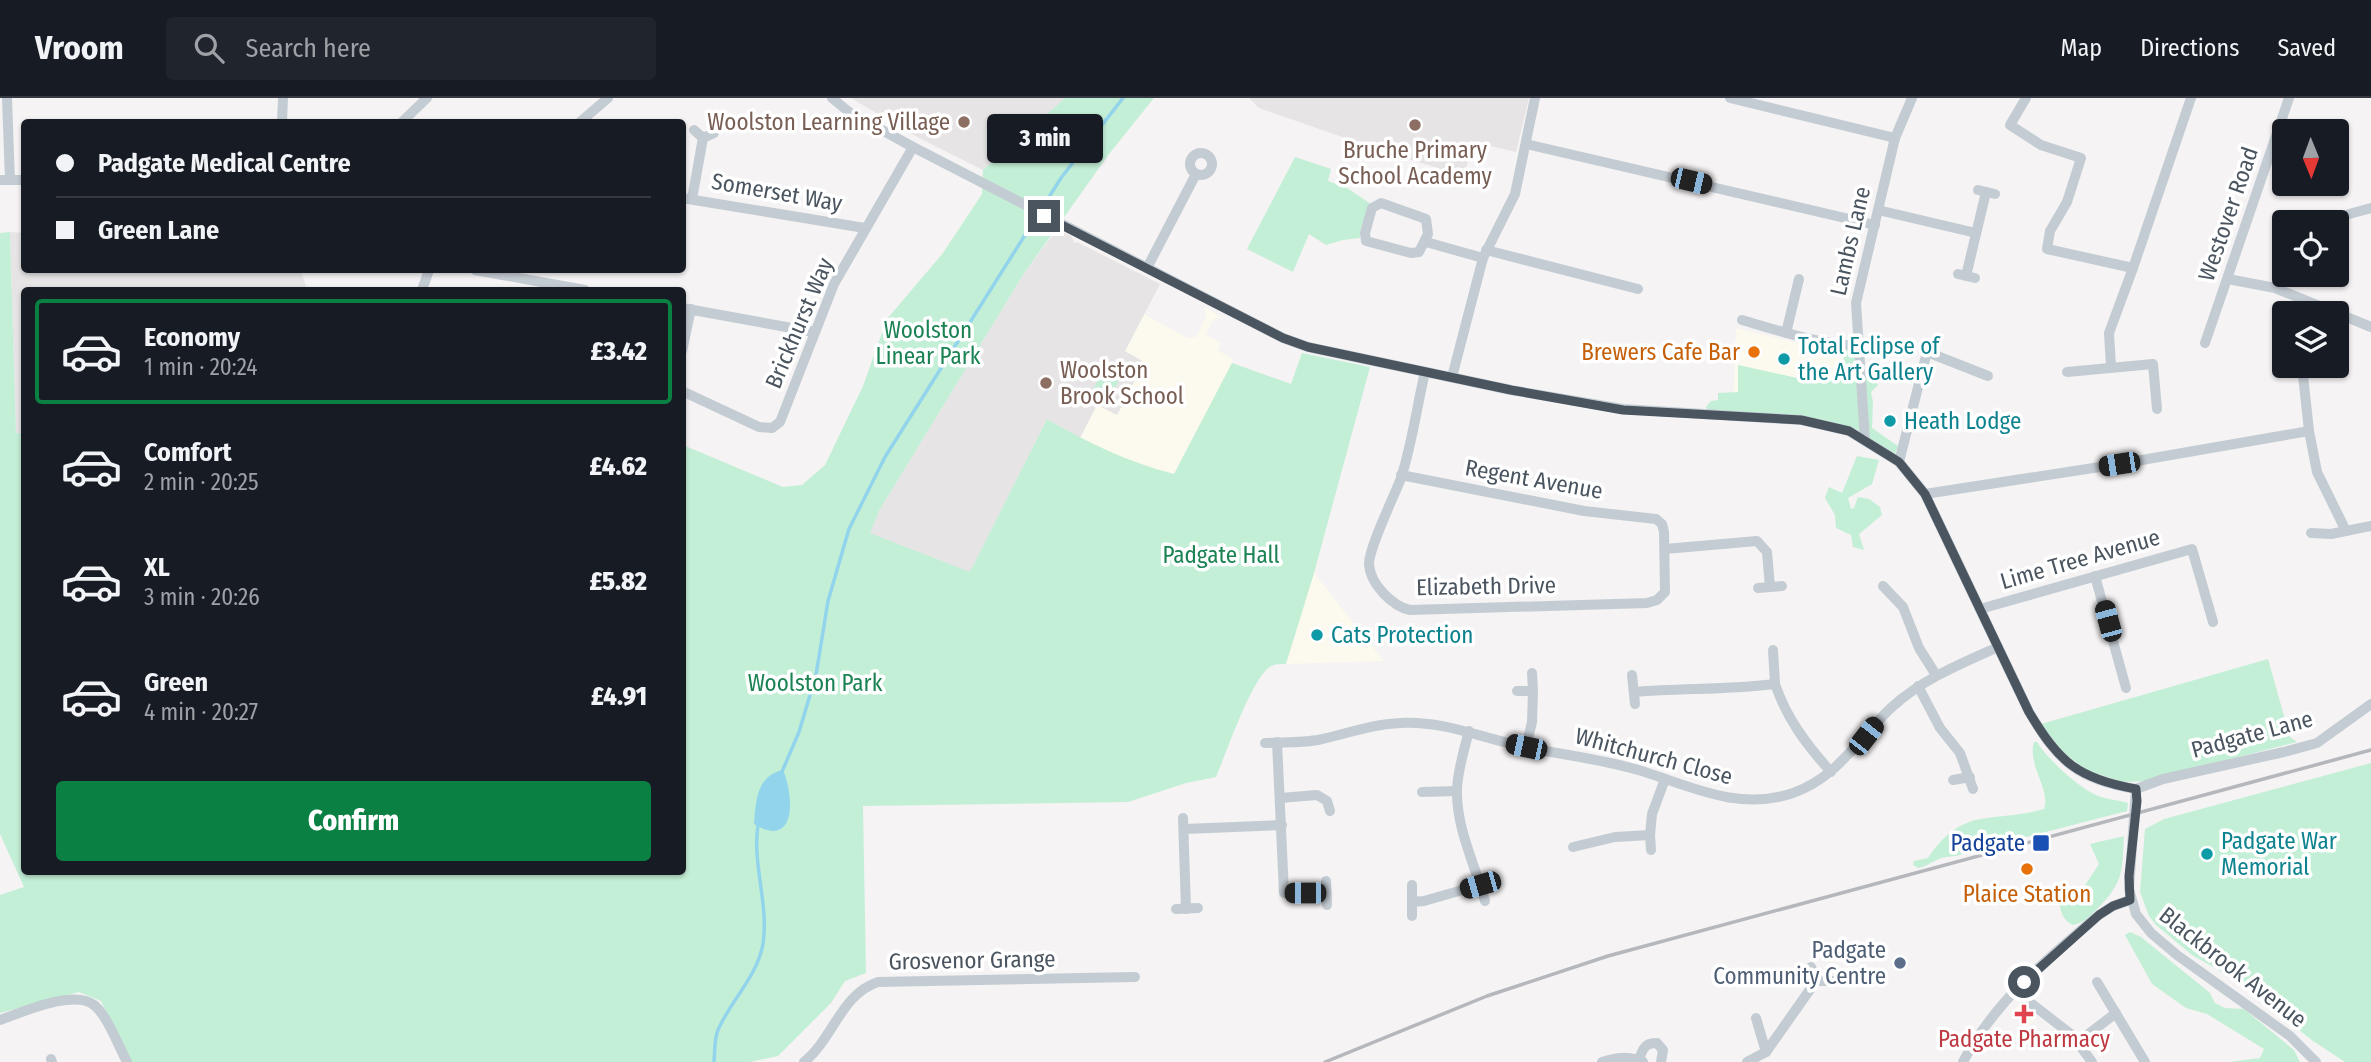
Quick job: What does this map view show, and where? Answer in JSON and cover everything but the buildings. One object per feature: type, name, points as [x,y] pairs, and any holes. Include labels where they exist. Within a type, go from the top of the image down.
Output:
[{"type":"street","points":[[5,180],[7,98]]},
{"type":"street","points":[[282,119],[283,98]]},
{"type":"street","points":[[405,119],[427,98]]},
{"type":"street","points":[[584,119],[608,98]]},
{"type":"street","points":[[832,98],[849,112],[1030,209],[1283,338],[1308,347],[1623,410],[1817,422],[1849,431],[1899,462],[1925,494],[2029,712],[2060,756],[2086,776],[2136,789],[2129,876],[2130,900],[2099,915],[2014,991],[1987,1022],[1963,1062]]},
{"type":"street","points":[[1452,377],[1485,254],[1515,194],[1535,98]]},
{"type":"street","points":[[1730,98],[1895,138]]},
{"type":"street","name":"Lambs Lane","points":[[1865,440],[1856,303],[1895,138],[1912,98]]},
{"type":"street","points":[[2026,98],[2010,125],[2033,141],[2081,158],[2067,202],[2050,231],[2046,249],[2133,268]]},
{"type":"street","points":[[2111,368],[2109,333],[2191,98]]},
{"type":"street","name":"Westover Road","points":[[2205,343],[2290,98]]},
{"type":"street","points":[[687,198],[708,136],[694,130]]},
{"type":"street","points":[[1526,144],[1875,225]]},
{"type":"street","name":"Brickhurst Way","points":[[686,393],[760,427],[772,428],[782,417],[834,284],[913,147]]},
{"type":"street","points":[[1147,268],[1196,174]]},
{"type":"street","points":[[1966,276],[1986,192]]},
{"type":"street","name":"Somerset Way","points":[[687,198],[864,229]]},
{"type":"street","points":[[1381,203],[1423,217],[1429,226],[1426,242],[1415,253],[1369,243],[1364,235],[1372,208],[1381,203]]},
{"type":"street","points":[[2349,214],[2371,208]]},
{"type":"street","points":[[1878,210],[1976,233]]},
{"type":"street","points":[[1426,242],[1638,289]]},
{"type":"street","points":[[492,273],[569,287]]},
{"type":"street","points":[[512,287],[514,277]]},
{"type":"street","points":[[1786,333],[1799,279]]},
{"type":"street","points":[[2228,279],[2275,288],[2298,301]]},
{"type":"street","points":[[687,308],[814,332]]},
{"type":"street","points":[[1742,320],[1837,345],[1858,346]]},
{"type":"street","points":[[2349,320],[2371,327]]},
{"type":"street","points":[[1899,462],[1927,352],[1988,376]]},
{"type":"street","points":[[2067,372],[2154,364],[2157,409]]},
{"type":"street","name":"Elizabeth Drive","points":[[1425,372],[1401,475],[1369,560],[1372,576],[1389,600],[1402,608],[1647,603],[1661,598],[1665,588],[1665,549]]},
{"type":"street","points":[[2303,378],[2317,472],[2346,531]]},
{"type":"street","points":[[1925,494],[2119,464],[2309,430]]},
{"type":"street","name":"Regent Avenue","points":[[1401,475],[1584,511],[1652,518],[1660,521],[1664,528],[1665,549]]},
{"type":"street","points":[[2311,533],[2331,534],[2371,526]]},
{"type":"street","points":[[1665,549],[1757,541],[1767,552],[1776,586],[1758,588]]},
{"type":"street","name":"Lime Tree Avenue","points":[[1980,609],[2192,549],[2213,622]]},
{"type":"street","points":[[2095,576],[2126,688]]},
{"type":"street","points":[[1884,586],[1890,601],[1907,615],[1919,649],[1936,675]]},
{"type":"street","name":"Whitchurch Close","points":[[1280,798],[1271,743],[1306,742],[1387,723],[1429,723],[1469,731],[1526,747],[1614,764],[1715,796],[1753,800],[1791,793],[1832,772],[1879,720],[1918,686],[1998,647]]},
{"type":"street","points":[[1773,650],[1776,684],[1793,726],[1832,772]]},
{"type":"street","points":[[1526,747],[1532,722],[1532,673]]},
{"type":"street","points":[[1632,675],[1635,704]]},
{"type":"street","points":[[1635,692],[1776,684]]},
{"type":"street","points":[[1918,686],[1940,727],[1960,752],[1973,789]]},
{"type":"street","points":[[1517,691],[1533,691]]},
{"type":"street","name":"Padgate Lane","points":[[2136,789],[2163,779],[2317,743],[2371,704]]},
{"type":"street","points":[[1469,731],[1457,791],[1462,829],[1485,901]]},
{"type":"street","points":[[1953,780],[1970,776]]},
{"type":"street","points":[[1651,850],[1652,814],[1665,779]]},
{"type":"street","points":[[1422,792],[1457,791]]},
{"type":"street","points":[[1284,893],[1280,798],[1317,795],[1327,801],[1330,811]]},
{"type":"street","points":[[1187,909],[1183,824],[1282,825]]},
{"type":"street","points":[[1573,847],[1615,837],[1650,835]]},
{"type":"street","points":[[1412,885],[1412,916]]},
{"type":"street","points":[[1412,902],[1480,885]]},
{"type":"street","points":[[1272,894],[1326,893]]},
{"type":"street","name":"Blackbrook Avenue","points":[[2130,900],[2141,923],[2151,933],[2177,955],[2290,1036],[2316,1062]]},
{"type":"street","points":[[1811,967],[1816,981]]},
{"type":"street","name":"Grosvenor Grange","points":[[804,1062],[855,996],[865,987],[878,982],[1135,977]]},
{"type":"street","points":[[1816,981],[1833,981]]},
{"type":"street","points":[[1747,1062],[1766,1052],[1816,981]]},
{"type":"street","points":[[2097,982],[2145,1062]]},
{"type":"street","points":[[2014,991],[2078,1042],[2092,1062]]},
{"type":"street","points":[[0,1020],[61,1001],[87,1001],[101,1012],[127,1062]]},
{"type":"street","points":[[2078,1042],[2116,1013]]},
{"type":"street","points":[[1756,1018],[1766,1052]]},
{"type":"street","points":[[1602,1062],[1614,1058],[1641,1061],[1647,1044],[1657,1043],[1663,1049],[1661,1062]]},
{"type":"shaded area","name":"Woolston Learning Village","points":[[851,98],[1065,98],[983,170],[917,137]]},
{"type":"shaded area","name":"Bruche Primary School Academy","points":[[1249,98],[1529,98],[1516,152],[1473,142],[1464,176],[1259,108]]},
{"type":"shaded area","name":"Woolston Brook School","points":[[1057,229],[1071,236],[1075,243],[1160,284],[1125,351],[1144,362],[1117,415],[1097,405],[1080,438],[1047,419],[970,573],[869,533],[879,511],[1023,275]]},
{"type":"shaded area","points":[[10,232],[21,233],[21,273],[302,273],[306,287],[21,287],[21,434],[16,434]]},
{"type":"shaded area","points":[[1204,307],[1222,317],[1213,320],[1206,335],[1221,343],[1218,351],[1232,358],[1232,363],[1174,474],[1137,465],[1080,438],[1097,404],[1118,414],[1144,362],[1125,351],[1144,314],[1188,338],[1196,337],[1206,317]]},
{"type":"shaded area","points":[[1736,328],[1852,356],[1860,427],[1733,410]]},
{"type":"shaded area","points":[[1314,573],[1384,661],[1286,664]]},
{"type":"shaded area","name":"Padgate Pharmacy","points":[[2020,1004],[2036,1017],[2028,1027],[2010,1013]]},
{"type":"green space","name":"Woolston Park","points":[[1065,98],[1154,98],[1109,154],[1023,275],[879,511],[870,533],[970,572],[1047,419],[1109,451],[1174,474],[1232,363],[1291,384],[1302,353],[1370,367],[1314,573],[1286,664],[1270,667],[1259,679],[1245,705],[1216,777],[1186,783],[1128,802],[863,806],[866,973],[845,981],[831,1003],[778,1056],[750,1062],[130,1062],[101,1001],[79,992],[0,1013],[0,895],[24,887],[0,834],[0,233],[10,232],[16,433],[21,434],[21,875],[686,875],[686,446],[783,487],[802,485],[825,465],[863,386],[887,319],[943,253],[982,194],[983,170]]},
{"type":"green space","points":[[1295,157],[1331,169],[1328,181],[1347,188],[1371,204],[1361,228],[1360,238],[1326,245],[1309,234],[1293,272],[1247,249]]},
{"type":"green space","points":[[1842,348],[1856,349],[1866,372],[1874,375],[1878,385],[1871,392],[1872,428],[1898,446],[1894,456],[1856,429],[1710,417],[1706,407],[1711,401],[1718,400],[1718,393],[1738,392],[1738,365],[1825,384],[1827,379],[1839,381],[1844,362]]},
{"type":"green space","points":[[1105,364],[1123,372],[1108,402],[1091,394]]},
{"type":"green space","points":[[1857,456],[1879,460],[1872,484],[1848,498],[1851,509],[1858,497],[1869,499],[1880,507],[1882,515],[1859,534],[1864,550],[1853,547],[1851,535],[1836,528],[1835,515],[1825,498],[1829,487],[1842,493]]},
{"type":"green space","points":[[2268,659],[2290,737],[2297,742],[2145,781],[2122,782],[2086,770],[2059,749],[2041,724]]},
{"type":"green space","points":[[2034,742],[2037,742],[2066,774],[2093,794],[2128,803],[2127,811],[1942,858],[1922,867],[1913,865],[1914,861],[1928,858],[1941,841],[1967,823],[2044,809],[2044,794],[2034,760]]},
{"type":"green space","points":[[2371,763],[2371,1062],[2345,1062],[2313,1041],[2238,981],[2192,955],[2156,925],[2149,916],[2140,892],[2145,829],[2164,819]]},
{"type":"green space","points":[[2124,836],[2122,866],[2114,889],[2091,915],[2073,925],[2068,922],[2059,903],[2059,885],[2072,905],[2099,864],[2090,844]]},
{"type":"green space","points":[[2130,932],[2141,937],[2210,993],[2215,1003],[2225,1008],[2244,1009],[2294,1050],[2300,1062],[2229,1062],[2260,1058],[2264,1049],[2207,1014],[2186,1008],[2152,984],[2125,935]]},
{"type":"water","points":[[783,770],[789,793],[789,816],[785,825],[778,830],[768,830],[754,824],[757,798],[767,778]]},
{"type":"waterway","points":[[781,774],[799,732],[816,675],[828,601],[849,529],[885,457],[1061,178],[1123,98]]},
{"type":"waterway","points":[[714,1062],[718,1030],[750,978],[763,944],[764,914],[757,854],[758,825]]},
{"type":"railway","points":[[1325,1062],[1487,996],[1608,956],[2371,750]]},
{"type":"place","name":"Woolston Learning Village","points":[[964,122]]},
{"type":"place","name":"Bruche Primary School Academy","points":[[1415,125]]},
{"type":"place","name":"Brewers Cafe Bar","points":[[1754,352]]},
{"type":"place","name":"Total Eclipse of the Art Gallery","points":[[1784,359]]},
{"type":"place","name":"Woolston Brook School","points":[[1046,383]]},
{"type":"place","name":"Heath Lodge","points":[[1890,421]]},
{"type":"place","name":"Cats Protection","points":[[1317,635]]},
{"type":"place","name":"Padgate","points":[[2041,843]]},
{"type":"place","name":"Padgate War Memorial","points":[[2207,854]]},
{"type":"place","name":"Plaice Station","points":[[2027,869]]},
{"type":"place","name":"Padgate Community Centre","points":[[1900,963]]},
{"type":"place","name":"Padgate Pharmacy","points":[[2024,1014]]},
{"type":"route","points":[[1044,216],[1283,338],[1308,347],[1511,390],[1623,410],[1817,422],[1849,431],[1899,462],[1925,494],[2029,712],[2049,743],[2060,756],[2086,776],[2136,789],[2129,876],[2130,900],[2099,915],[2024,982]]},
{"type":"park label","name":"Woolston Linear Park","points":[[928,343]]},
{"type":"park label","name":"Padgate Hall","points":[[1221,555]]}]
